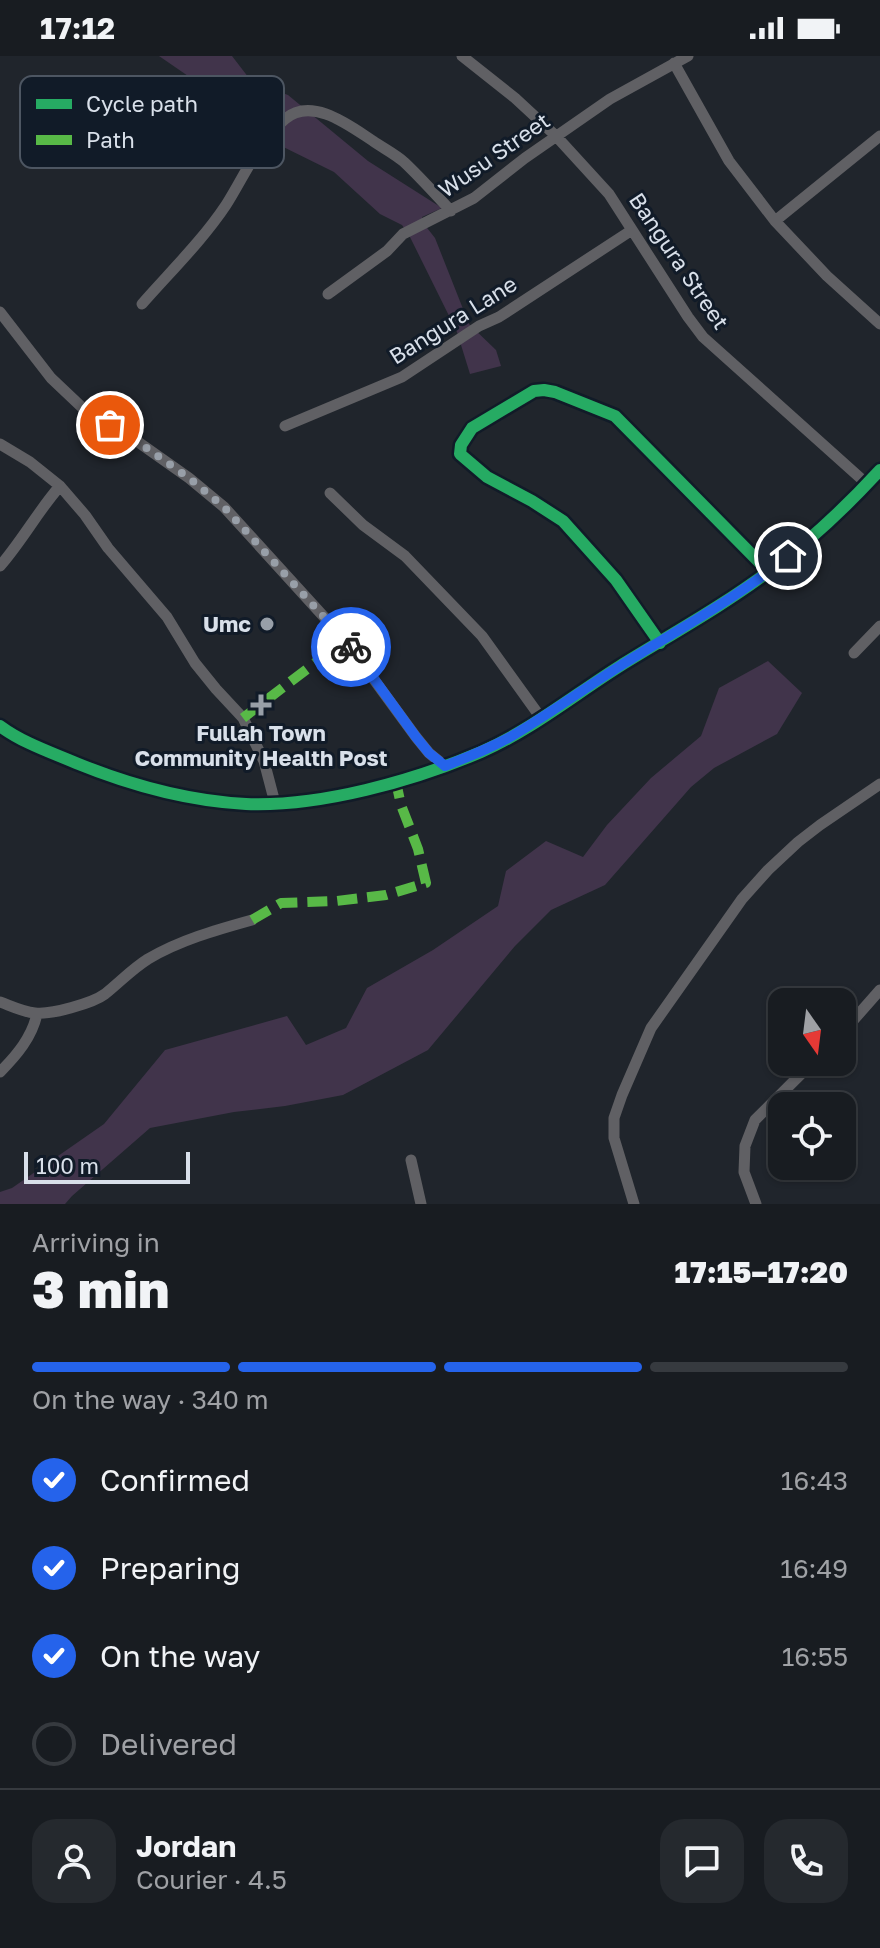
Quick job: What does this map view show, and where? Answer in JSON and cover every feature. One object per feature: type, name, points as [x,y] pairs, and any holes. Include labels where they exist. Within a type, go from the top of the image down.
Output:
[{"type":"street","name":"Bangura Street","points":[[462,56],[556,136],[609,194],[703,337],[867,484]]},
{"type":"street","name":"Wusu Street","points":[[328,294],[387,251],[403,234],[474,198],[610,99],[688,56]]},
{"type":"street","points":[[674,63],[729,161],[775,221],[827,276],[880,324]]},
{"type":"street","points":[[284,119],[300,112],[319,112],[337,117],[402,159],[451,211]]},
{"type":"street","points":[[775,221],[880,136]]},
{"type":"street","points":[[142,304],[212,224],[246,168]]},
{"type":"street","name":"Bangura Lane","points":[[285,426],[402,377],[632,230]]},
{"type":"street","points":[[0,312],[51,378],[89,414],[131,437],[224,507],[345,640],[416,737],[445,766]]},
{"type":"street","points":[[660,643],[616,580],[563,521],[487,477],[460,454],[461,445],[472,428],[534,391],[544,390],[615,416],[769,572]]},
{"type":"street","points":[[0,444],[30,462],[60,486],[167,617],[195,663],[243,718],[264,761],[275,803]]},
{"type":"street","points":[[0,726],[12,735],[93,770],[183,796],[247,804],[302,802],[396,782],[482,752],[660,643],[769,572],[880,470]]},
{"type":"street","points":[[0,566],[60,486]]},
{"type":"street","points":[[330,493],[363,525],[405,556],[482,636],[541,718]]},
{"type":"street","points":[[854,653],[880,626]]},
{"type":"street","points":[[634,1204],[614,1138],[614,1118],[651,1028],[742,899],[798,842],[880,784]]},
{"type":"street","points":[[0,1002],[37,1014],[93,1001],[163,951],[211,931],[252,920]]},
{"type":"street","points":[[856,1017],[880,990]]},
{"type":"street","points":[[0,1072],[26,1041],[37,1014]]},
{"type":"street","points":[[756,1204],[744,1172],[745,1146],[755,1120],[799,1076]]},
{"type":"street","points":[[411,1160],[421,1204]]},
{"type":"shaded area","points":[[159,56],[232,56],[247,76],[188,76]]},
{"type":"shaded area","points":[[284,94],[368,161],[442,208],[422,217],[424,224],[435,238],[469,324],[496,350],[501,366],[470,374],[457,332],[409,235],[402,225],[380,214],[334,172],[284,147]]},
{"type":"shaded area","points":[[768,661],[802,693],[777,734],[714,768],[691,787],[605,885],[551,910],[515,946],[428,1050],[343,1095],[150,1128],[65,1204],[0,1204],[0,1192],[12,1188],[104,1124],[165,1050],[287,1016],[306,1045],[346,1028],[367,988],[433,950],[498,906],[506,871],[546,841],[583,857],[607,825],[651,778],[701,736],[719,688]]},
{"type":"marked path","points":[[243,718],[345,640]]},
{"type":"marked path","points":[[252,920],[281,903],[386,895],[426,883],[396,782]]},
{"type":"cycle path","points":[[660,643],[616,580],[563,521],[487,477],[460,454],[461,445],[472,428],[534,391],[544,390],[615,416],[769,572]]},
{"type":"cycle path","points":[[0,726],[37,747],[96,771],[160,791],[203,799],[275,804],[335,797],[396,782],[454,763],[499,743],[714,609],[798,549],[880,470]]},
{"type":"way so far","points":[[110,425],[189,478],[224,507],[351,647]]},
{"type":"place","name":"Umc","points":[[267,624]]},
{"type":"place","name":"Fullah Town Community Health Post","points":[[261,705]]},
{"type":"route","points":[[351,647],[416,737],[445,766],[482,752],[516,734],[731,598],[788,556]]}]
